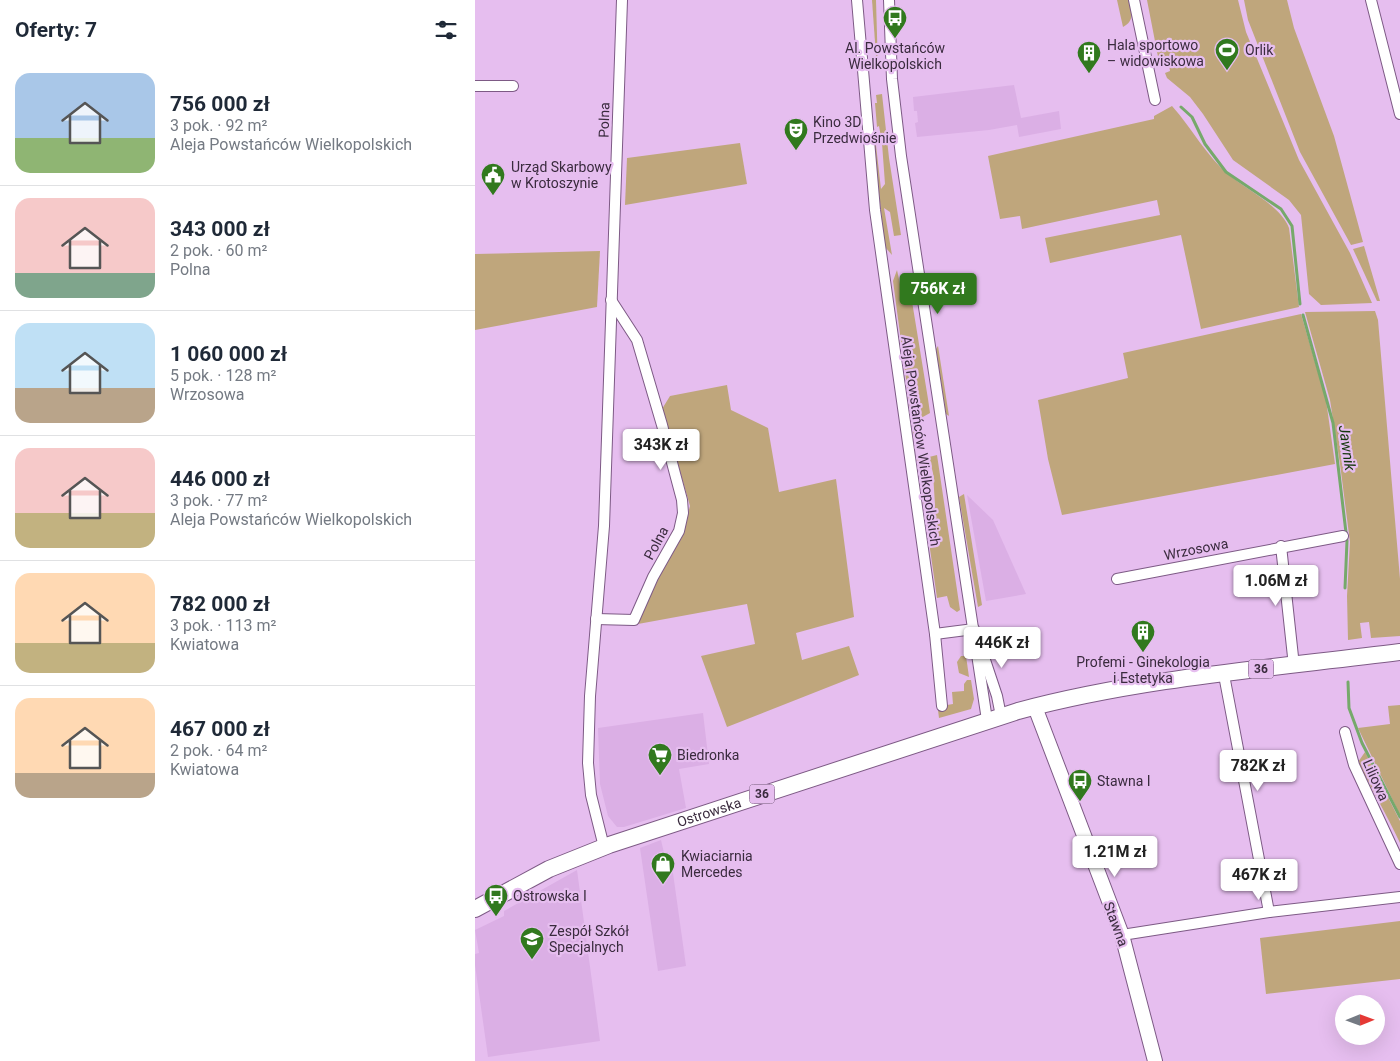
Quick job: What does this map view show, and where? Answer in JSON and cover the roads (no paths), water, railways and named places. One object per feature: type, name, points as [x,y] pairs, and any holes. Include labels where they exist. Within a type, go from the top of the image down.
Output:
[{"type":"main road","name":"36","points":[[1035,707],[1137,687],[1400,652]]},
{"type":"main road","name":"Ostrowska","points":[[475,909],[549,869],[604,847],[994,718],[1035,707]]},
{"type":"street","name":"Polna","points":[[604,847],[591,795],[587,763],[604,526],[622,0]]},
{"type":"street","name":"Aleja Powstańców Wielkopolskich","points":[[857,0],[875,210],[935,634],[942,706]]},
{"type":"street","name":"Aleja Powstańców Wielkopolskich","points":[[889,0],[892,79],[901,156],[975,629],[994,718]]},
{"type":"street","points":[[1134,0],[1155,100]]},
{"type":"street","points":[[1371,0],[1400,114]]},
{"type":"street","points":[[475,86],[513,86]]},
{"type":"street","name":"Polna","points":[[596,619],[633,620],[653,577],[679,531],[683,513],[682,500],[637,340],[611,300]]},
{"type":"street","name":"Wrzosowa","points":[[1117,579],[1281,546],[1343,536]]},
{"type":"street","points":[[1281,546],[1294,650],[1294,666]]},
{"type":"street","name":"Aleja Powstańców Wielkopolskich","points":[[975,629],[997,696],[994,718]]},
{"type":"street","points":[[935,634],[975,629]]},
{"type":"street","points":[[1224,675],[1269,912]]},
{"type":"street","name":"Stawna","points":[[1035,707],[1121,935],[1155,1061]]},
{"type":"street","name":"Liliowa","points":[[1345,732],[1354,765],[1400,864]]},
{"type":"street","points":[[1121,935],[1269,912],[1400,897]]},
{"type":"waterway","name":"Jawnik","points":[[1181,107],[1192,117],[1205,144],[1226,172],[1281,209],[1292,226],[1300,304]]},
{"type":"waterway","name":"Jawnik","points":[[1303,315],[1333,423],[1347,541],[1345,588]]},
{"type":"waterway","name":"Jawnik","points":[[1348,682],[1349,708],[1362,743],[1400,817]]},
{"type":"place","name":"Al. Powstańców Wielkopolskich","points":[[895,39]]},
{"type":"place","name":"Orlik","points":[[1227,71]]},
{"type":"place","name":"Hala sportowo – widowiskowa","points":[[1089,74]]},
{"type":"place","name":"Kino 3D Przedwiośnie","points":[[796,151]]},
{"type":"place","name":"Urząd Skarbowy w Krotoszynie","points":[[493,196]]},
{"type":"place","name":"Profemi - Ginekologia i Estetyka","points":[[1143,653]]},
{"type":"place","name":"Biedronka","points":[[660,776]]},
{"type":"place","name":"Stawna I","points":[[1080,802]]},
{"type":"place","name":"Kwiaciarnia Mercedes","points":[[663,885]]},
{"type":"place","name":"Ostrowska I","points":[[496,917]]},
{"type":"place","name":"Zespół Szkół Specjalnych","points":[[532,960]]}]
